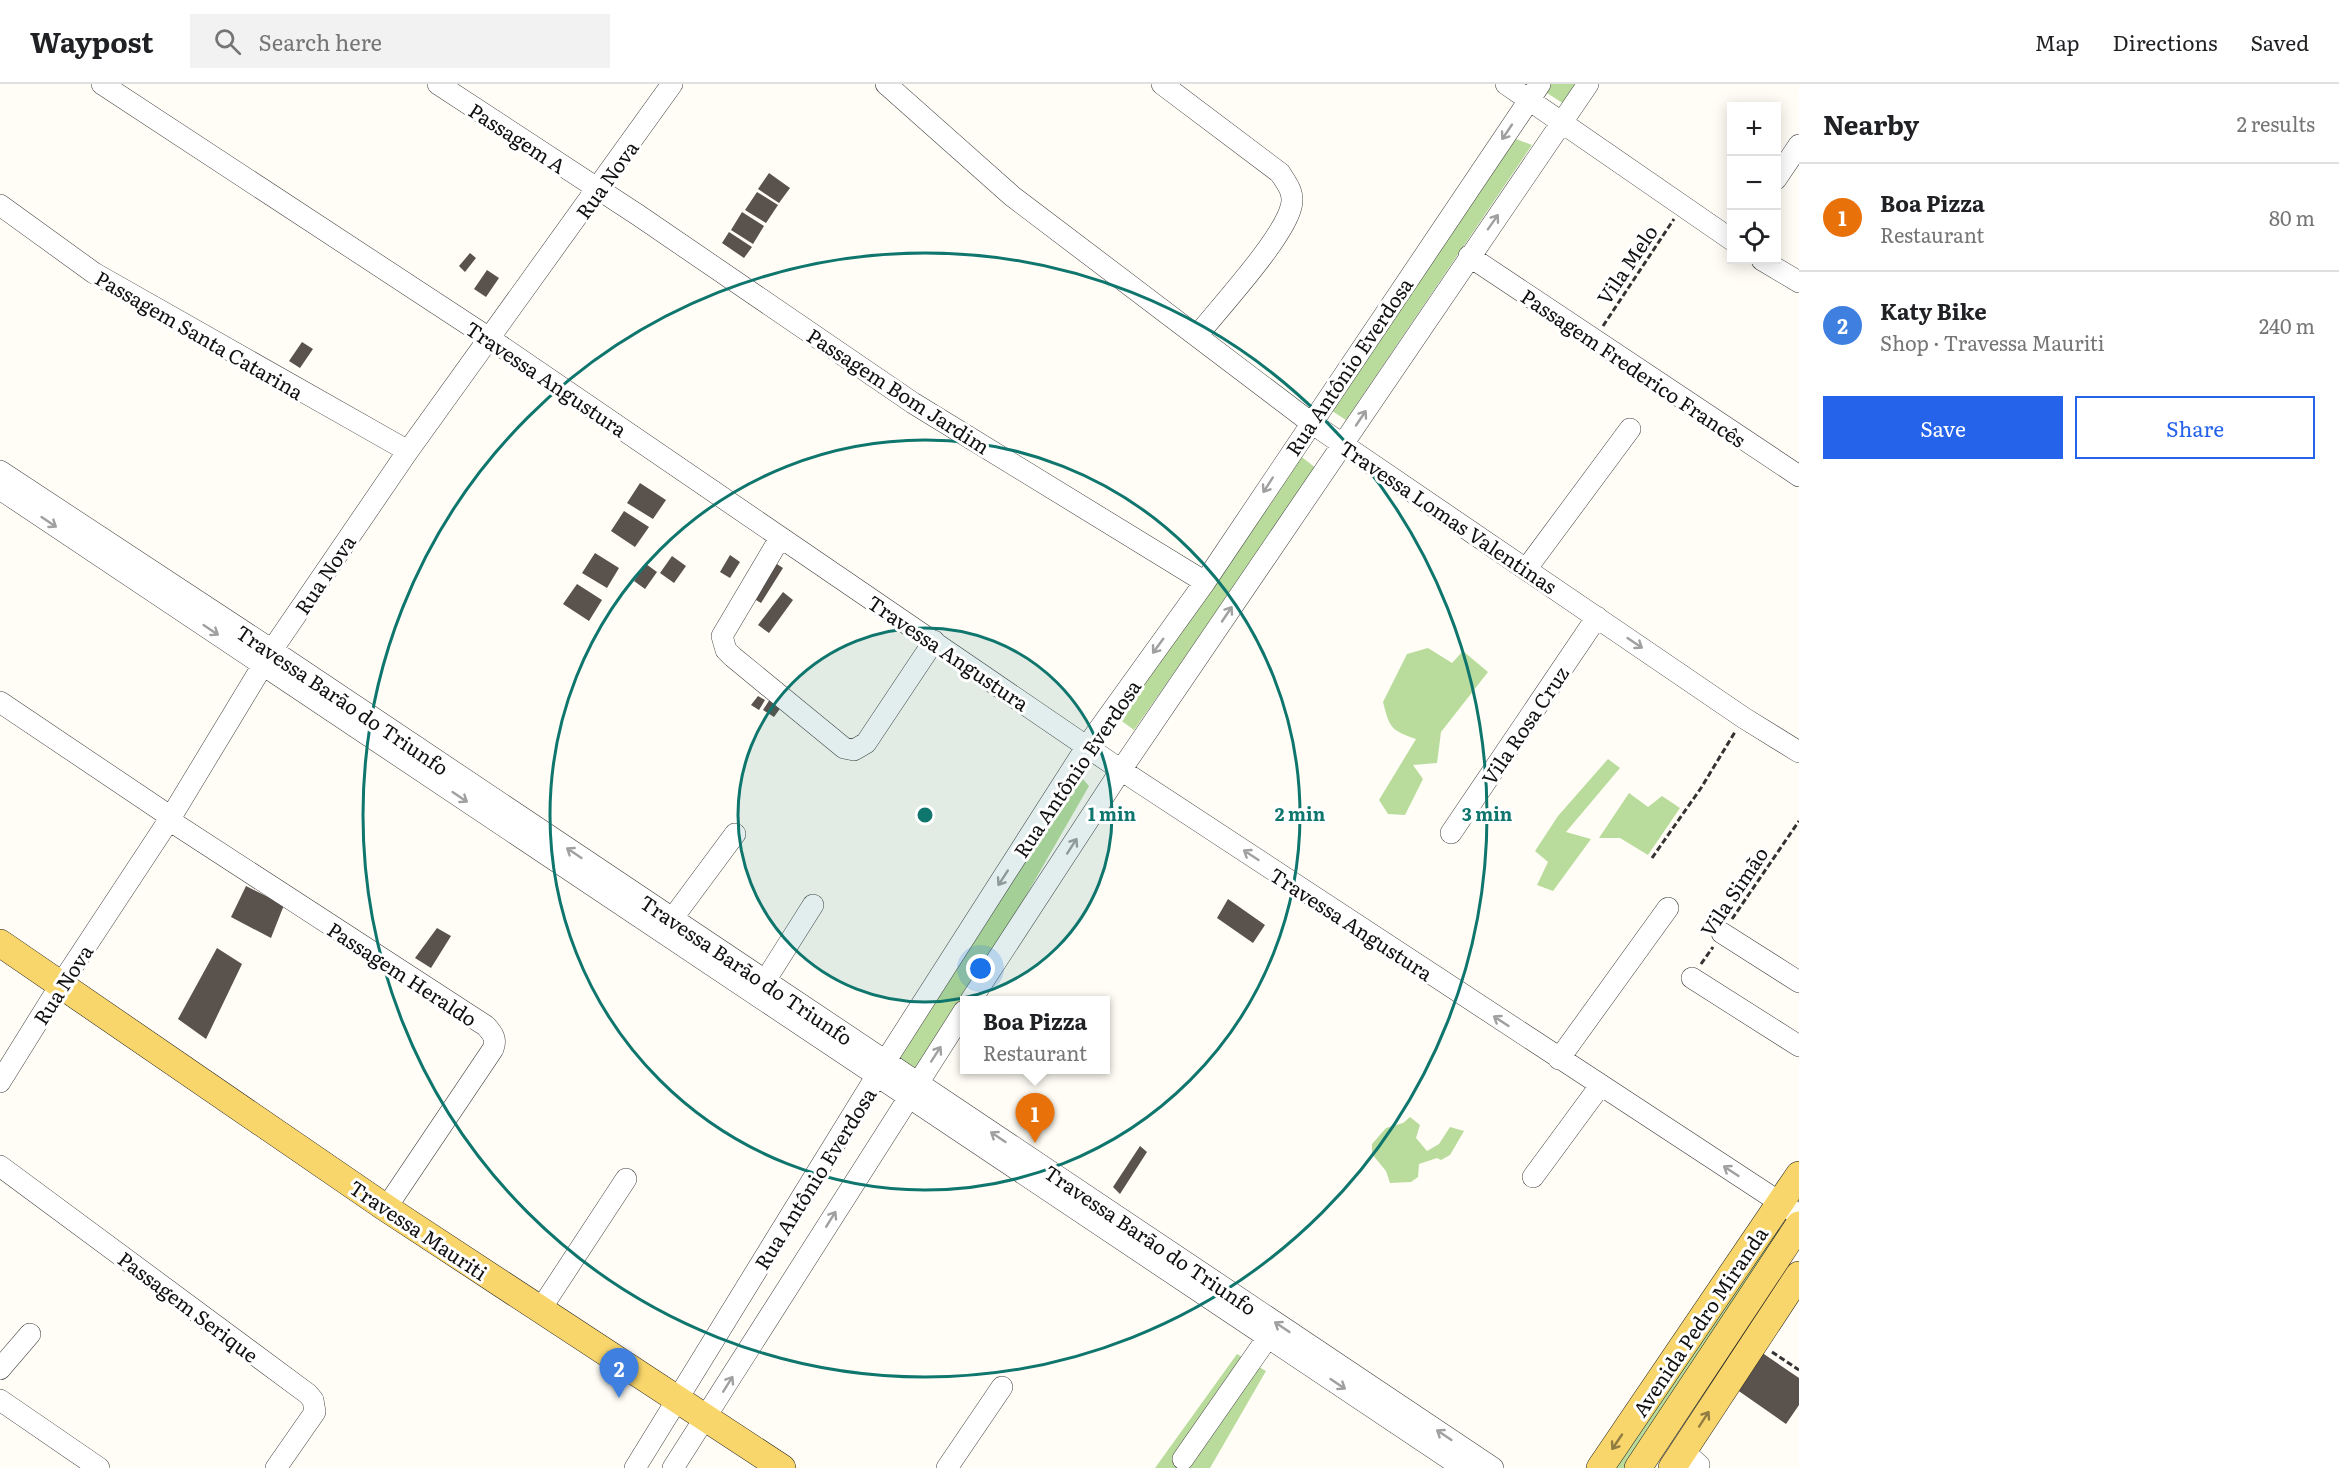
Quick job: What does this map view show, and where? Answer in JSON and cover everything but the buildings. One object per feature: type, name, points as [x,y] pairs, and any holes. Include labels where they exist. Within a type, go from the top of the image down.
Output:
[{"type":"main road","name":"Travessa Mauriti","points":[[0,943],[386,1208],[676,1401],[782,1468]]},
{"type":"main road","name":"Avenida Pedro Miranda","points":[[1600,1468],[1789,1209],[1799,1174]]},
{"type":"main road","name":"Avenida Pedro Miranda","points":[[1638,1468],[1799,1225]]},
{"type":"main road","points":[[1684,1462],[1755,1341],[1799,1275]]},
{"type":"street","name":"Travessa Angustura","points":[[102,84],[489,338],[780,538],[929,648],[1087,746],[1789,1209]]},
{"type":"street","name":"Passagem A","points":[[438,84],[599,189]]},
{"type":"street","name":"Rua Nova","points":[[0,1082],[61,984],[170,819],[267,657],[408,451],[599,189],[672,84]]},
{"type":"street","name":"Travessa Lomas Valentinas","points":[[886,84],[1012,196],[1310,422],[1799,752]]},
{"type":"street","points":[[1162,84],[1280,173],[1291,189],[1292,205],[1277,236],[1197,336]]},
{"type":"street","points":[[1506,84],[1535,92],[1563,122],[1727,237]]},
{"type":"street","name":"Rua Antônio Everdosa","points":[[974,996],[1121,770],[1588,84]]},
{"type":"street","name":"Rua Antônio Everdosa","points":[[635,1468],[881,1069],[1087,746],[1205,582],[1310,422],[1535,92]]},
{"type":"street","points":[[1781,172],[1799,145]]},
{"type":"street","name":"Passagem Bom Jardim","points":[[599,189],[913,403],[1205,582]]},
{"type":"street","name":"Passagem Santa Catarina","points":[[0,205],[94,273],[408,451]]},
{"type":"street","name":"Passagem Frederico Francês","points":[[1469,256],[1799,476]]},
{"type":"street","points":[[1769,264],[1799,282]]},
{"type":"street","points":[[1527,568],[1630,429]]},
{"type":"street","name":"Travessa Barão do Triunfo","points":[[0,471],[179,599]]},
{"type":"street","name":"Travessa Barão do Triunfo","points":[[0,489],[179,599],[1249,1314],[1493,1468]]},
{"type":"street","points":[[780,538],[722,636],[726,651],[844,748],[854,750],[866,743],[929,648]]},
{"type":"street","name":"Vila Rosa Cruz","points":[[1451,833],[1596,617]]},
{"type":"street","points":[[0,702],[170,819]]},
{"type":"street","name":"Passagem Heraldo","points":[[170,819],[492,1033],[495,1043],[493,1049],[386,1208]]},
{"type":"street","points":[[672,919],[735,834]]},
{"type":"street","name":"Travessa Barão do Triunfo","points":[[594,877],[672,919],[765,981],[881,1069]]},
{"type":"street","points":[[765,981],[813,905]]},
{"type":"street","points":[[1560,1059],[1668,909]]},
{"type":"street","points":[[1722,933],[1799,982]]},
{"type":"street","points":[[1692,978],[1799,1046]]},
{"type":"street","name":"Rua Antônio Everdosa","points":[[675,1466],[960,1017]]},
{"type":"street","points":[[1533,1177],[1600,1086]]},
{"type":"street","name":"Passagem Serique","points":[[0,1166],[308,1394],[313,1400],[315,1412],[276,1468]]},
{"type":"street","points":[[540,1310],[626,1179]]},
{"type":"street","name":"Travessa Barão do Triunfo","points":[[1249,1314],[1268,1337],[1463,1468]]},
{"type":"street","points":[[0,1369],[30,1334]]},
{"type":"street","points":[[1183,1459],[1268,1337]]},
{"type":"street","points":[[947,1468],[1002,1387]]},
{"type":"street","points":[[0,1400],[91,1466]]},
{"type":"street","points":[[649,1445],[659,1442],[669,1445],[675,1453],[675,1466]]},
{"type":"path","name":"Vila Melo","points":[[1594,340],[1684,205]]},
{"type":"path","points":[[1652,858],[1701,788],[1733,735]]},
{"type":"path","name":"Vila Simão","points":[[1692,978],[1799,821]]},
{"type":"path","points":[[1755,1341],[1799,1370]]},
{"type":"green space","points":[[1548,84],[1578,84],[1564,104],[1544,91]]},
{"type":"green space","points":[[1513,138],[1532,145],[1346,420],[1329,409]]},
{"type":"green space","points":[[1298,454],[1317,469],[1134,730],[1119,719]]},
{"type":"green space","points":[[1428,648],[1452,663],[1463,651],[1488,672],[1441,732],[1437,763],[1413,765],[1423,779],[1405,815],[1388,814],[1379,800],[1416,739],[1393,727],[1383,702],[1407,654]]},
{"type":"green space","points":[[1608,759],[1620,768],[1566,832],[1591,839],[1553,891],[1537,885],[1548,862],[1535,851],[1558,816]]},
{"type":"green space","points":[[1082,778],[1089,786],[968,996],[960,996],[960,1010],[924,1073],[890,1054]]},
{"type":"green space","points":[[1629,793],[1648,807],[1662,796],[1680,808],[1648,855],[1620,838],[1599,838]]},
{"type":"green space","points":[[1410,1117],[1420,1125],[1416,1138],[1427,1151],[1439,1144],[1450,1127],[1464,1131],[1450,1155],[1441,1160],[1437,1158],[1419,1164],[1418,1177],[1411,1182],[1390,1183],[1386,1171],[1372,1154],[1372,1144],[1386,1128],[1403,1123]]},
{"type":"green space","points":[[1772,1222],[1788,1233],[1631,1468],[1605,1468]]},
{"type":"green space","points":[[1237,1354],[1266,1371],[1210,1468],[1155,1468]]},
{"type":"place","name":"Boa Pizza","points":[[1035,1143]]},
{"type":"place","name":"Katy Bike","points":[[619,1398]]}]
